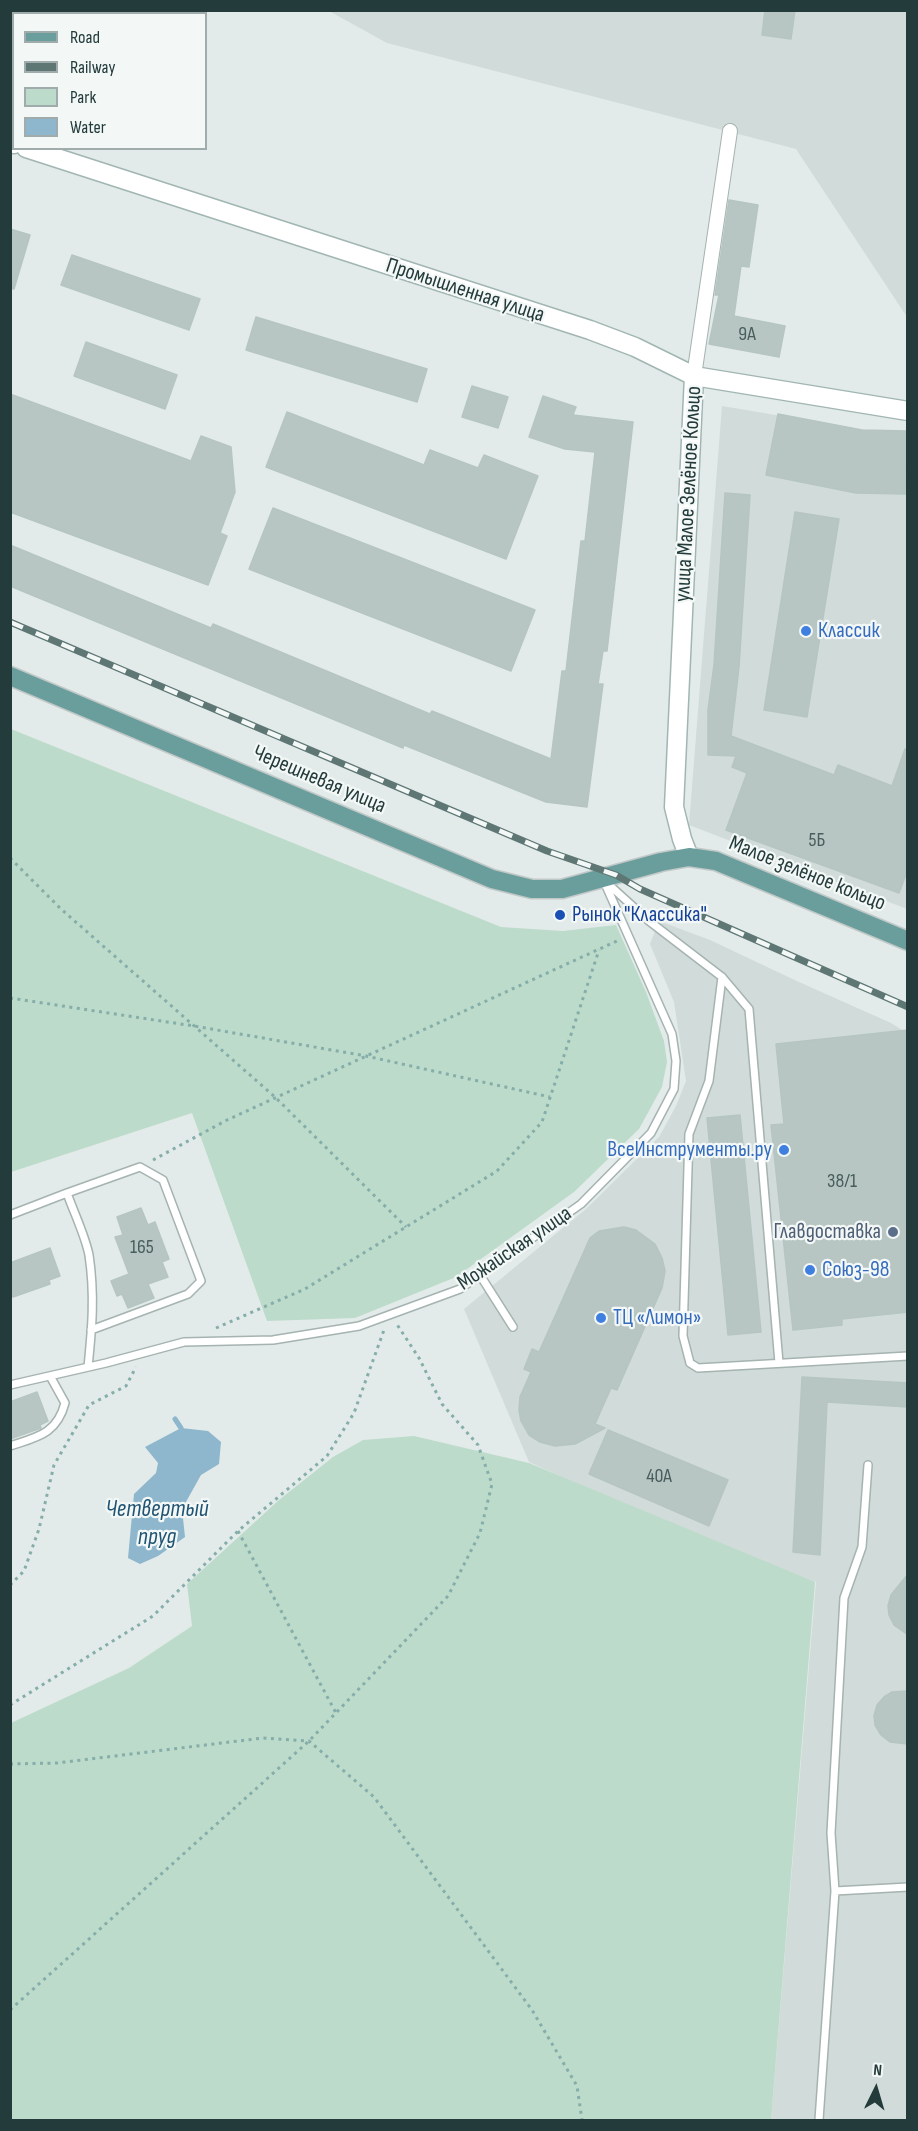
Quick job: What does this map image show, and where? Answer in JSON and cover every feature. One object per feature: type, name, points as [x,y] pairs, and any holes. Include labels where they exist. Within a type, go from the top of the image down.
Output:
[{"type":"main road","name":"Черешневая улица","points":[[10,676],[492,879],[532,889],[562,889],[609,877]]},
{"type":"main road","name":"Малое зелёное кольцо","points":[[609,877],[661,862],[689,857],[716,861],[908,941]]},
{"type":"street","name":"улица Малое Зелёное Кольцо","points":[[689,857],[682,840],[674,807],[694,376],[730,131]]},
{"type":"street","name":"Промышленная улица","points":[[32,150],[590,330],[635,347],[694,376],[908,411]]},
{"type":"lane","name":"Можайская улица","points":[[10,1385],[184,1342],[273,1340],[359,1326],[460,1289],[580,1204],[651,1133],[674,1089],[676,1061],[672,1034],[629,936],[609,877]]},
{"type":"lane","points":[[609,877],[649,921],[722,976],[749,1009],[779,1363]]},
{"type":"lane","points":[[722,976],[709,1081],[689,1134],[683,1336],[690,1363],[698,1368],[908,1356]]},
{"type":"lane","points":[[10,1215],[140,1167],[163,1180],[201,1281],[188,1294],[91,1330]]},
{"type":"lane","points":[[68,1193],[88,1253],[94,1303],[88,1367]]},
{"type":"lane","points":[[480,1275],[513,1327]]},
{"type":"lane","points":[[10,1446],[47,1433],[62,1415],[65,1403],[50,1376]]},
{"type":"lane","points":[[819,2121],[835,1891],[831,1833],[844,1598],[862,1547],[868,1465]]},
{"type":"lane","points":[[835,1891],[908,1887]]},
{"type":"path","points":[[10,858],[61,909],[275,1097],[406,1227]]},
{"type":"path","points":[[140,1167],[226,1120],[629,936]]},
{"type":"path","points":[[214,1329],[305,1289],[497,1172],[542,1122],[599,950]]},
{"type":"path","points":[[10,998],[194,1026],[366,1056],[550,1097]]},
{"type":"path","points":[[10,1706],[153,1616],[238,1531],[327,1456],[354,1413],[390,1315]]},
{"type":"path","points":[[10,2010],[309,1741],[448,1596],[480,1533],[492,1484],[478,1445],[442,1404],[419,1358],[390,1315]]},
{"type":"path","points":[[10,1585],[24,1571],[39,1529],[54,1465],[89,1405],[126,1386],[145,1353]]},
{"type":"path","points":[[238,1531],[336,1713]]},
{"type":"path","points":[[10,1764],[57,1763],[263,1738],[309,1741],[374,1797],[532,2010],[577,2086],[582,2121]]},
{"type":"shaded area","points":[[329,11],[907,11],[907,317],[796,149],[387,43]]},
{"type":"shaded area","name":"Классик","points":[[722,406],[907,437],[907,909],[689,825]]},
{"type":"shaded area","points":[[659,921],[710,940],[891,1023],[907,1033],[907,2120],[771,2120],[816,1582],[748,1561],[529,1462],[464,1309],[586,1209],[659,1137],[676,1106],[686,1081],[674,1002],[650,944]]},
{"type":"green space","points":[[11,729],[501,927],[563,931],[616,925],[646,992],[664,1041],[667,1062],[662,1087],[639,1129],[574,1192],[456,1277],[355,1318],[267,1321],[192,1113],[11,1172]]},
{"type":"green space","points":[[414,1436],[529,1463],[815,1582],[771,2120],[11,2120],[11,1723],[129,1668],[192,1626],[187,1584],[279,1500],[333,1457],[363,1440]]},
{"type":"water","name":"Четвертый пруд","points":[[181,1428],[208,1431],[221,1442],[219,1464],[201,1475],[182,1509],[185,1537],[158,1556],[140,1564],[128,1558],[134,1494],[156,1473],[158,1463],[145,1447]]},
{"type":"building","points":[[765,10],[795,10],[791,39],[762,35]]},
{"type":"building","points":[[729,200],[758,205],[749,267],[741,266],[734,316],[785,326],[779,357],[709,344],[719,295],[715,295]]},
{"type":"building","points":[[10,229],[30,235],[14,289],[10,288]]},
{"type":"building","points":[[72,255],[200,299],[189,330],[61,285]]},
{"type":"building","points":[[256,317],[427,369],[417,402],[246,350]]},
{"type":"building","points":[[86,342],[177,375],[165,409],[74,376]]},
{"type":"building","points":[[472,386],[508,397],[498,428],[462,417]]},
{"type":"building","points":[[10,394],[191,461],[201,436],[231,447],[235,492],[220,533],[227,536],[208,585],[10,512]]},
{"type":"building","points":[[543,396],[576,407],[573,415],[633,422],[607,651],[603,651],[598,684],[603,684],[587,807],[546,802],[404,745],[403,748],[10,586],[10,545],[211,628],[213,624],[430,714],[432,711],[551,759],[562,671],[566,671],[581,541],[585,541],[595,452],[565,449],[529,437]]},
{"type":"building","points":[[287,412],[424,465],[430,450],[478,468],[484,455],[538,476],[506,559],[266,467]]},
{"type":"building","points":[[778,414],[862,430],[907,431],[906,494],[856,493],[766,475]]},
{"type":"building","points":[[725,493],[750,495],[739,667],[731,736],[834,775],[838,765],[892,786],[905,749],[908,749],[908,869],[899,893],[726,830],[747,773],[732,767],[736,756],[708,755],[708,710],[714,665]]},
{"type":"building","points":[[273,508],[535,610],[511,671],[249,569]]},
{"type":"building","points":[[795,512],[839,519],[807,717],[764,710]]},
{"type":"building","points":[[908,1030],[908,1312],[842,1319],[842,1325],[793,1330],[771,1125],[784,1124],[776,1044]]},
{"type":"building","points":[[740,1115],[761,1332],[728,1335],[707,1118]]},
{"type":"building","points":[[141,1208],[148,1225],[155,1222],[169,1259],[162,1262],[168,1277],[148,1284],[154,1298],[128,1308],[122,1294],[117,1296],[111,1281],[129,1274],[115,1237],[123,1235],[117,1217]]},
{"type":"building","name":"ТЦ «Лимон»","points":[[624,1227],[636,1230],[655,1244],[665,1271],[662,1288],[617,1390],[611,1388],[595,1424],[605,1428],[575,1444],[555,1446],[540,1442],[529,1435],[521,1421],[520,1397],[531,1372],[524,1369],[532,1349],[539,1352],[590,1238],[599,1231]]},
{"type":"building","points":[[50,1248],[60,1276],[49,1280],[50,1284],[13,1297],[10,1288],[10,1263]]},
{"type":"building","points":[[802,1377],[908,1383],[908,1407],[827,1402],[820,1555],[793,1552]]},
{"type":"building","points":[[37,1392],[48,1421],[40,1425],[41,1428],[10,1439],[10,1402]]},
{"type":"building","points":[[608,1430],[728,1480],[709,1526],[589,1474]]},
{"type":"building","points":[[908,1574],[908,1635],[894,1625],[888,1606],[891,1595]]},
{"type":"building","points":[[908,1691],[908,1744],[890,1742],[881,1735],[875,1725],[874,1716],[877,1705],[892,1692]]},
{"type":"waterway","points":[[175,1419],[181,1428]]},
{"type":"railway","points":[[10,622],[547,851],[616,875],[640,889],[908,1007]]},
{"type":"place","name":"Классик","points":[[806,631]]},
{"type":"place","name":"Рынок \"Классика\"","points":[[560,915]]},
{"type":"place","name":"ВсеИнструменты.ру","points":[[784,1150]]},
{"type":"place","name":"Главдоставка","points":[[893,1232]]},
{"type":"place","name":"Союз-98","points":[[810,1270]]},
{"type":"place","name":"ТЦ «Лимон»","points":[[601,1318]]}]
